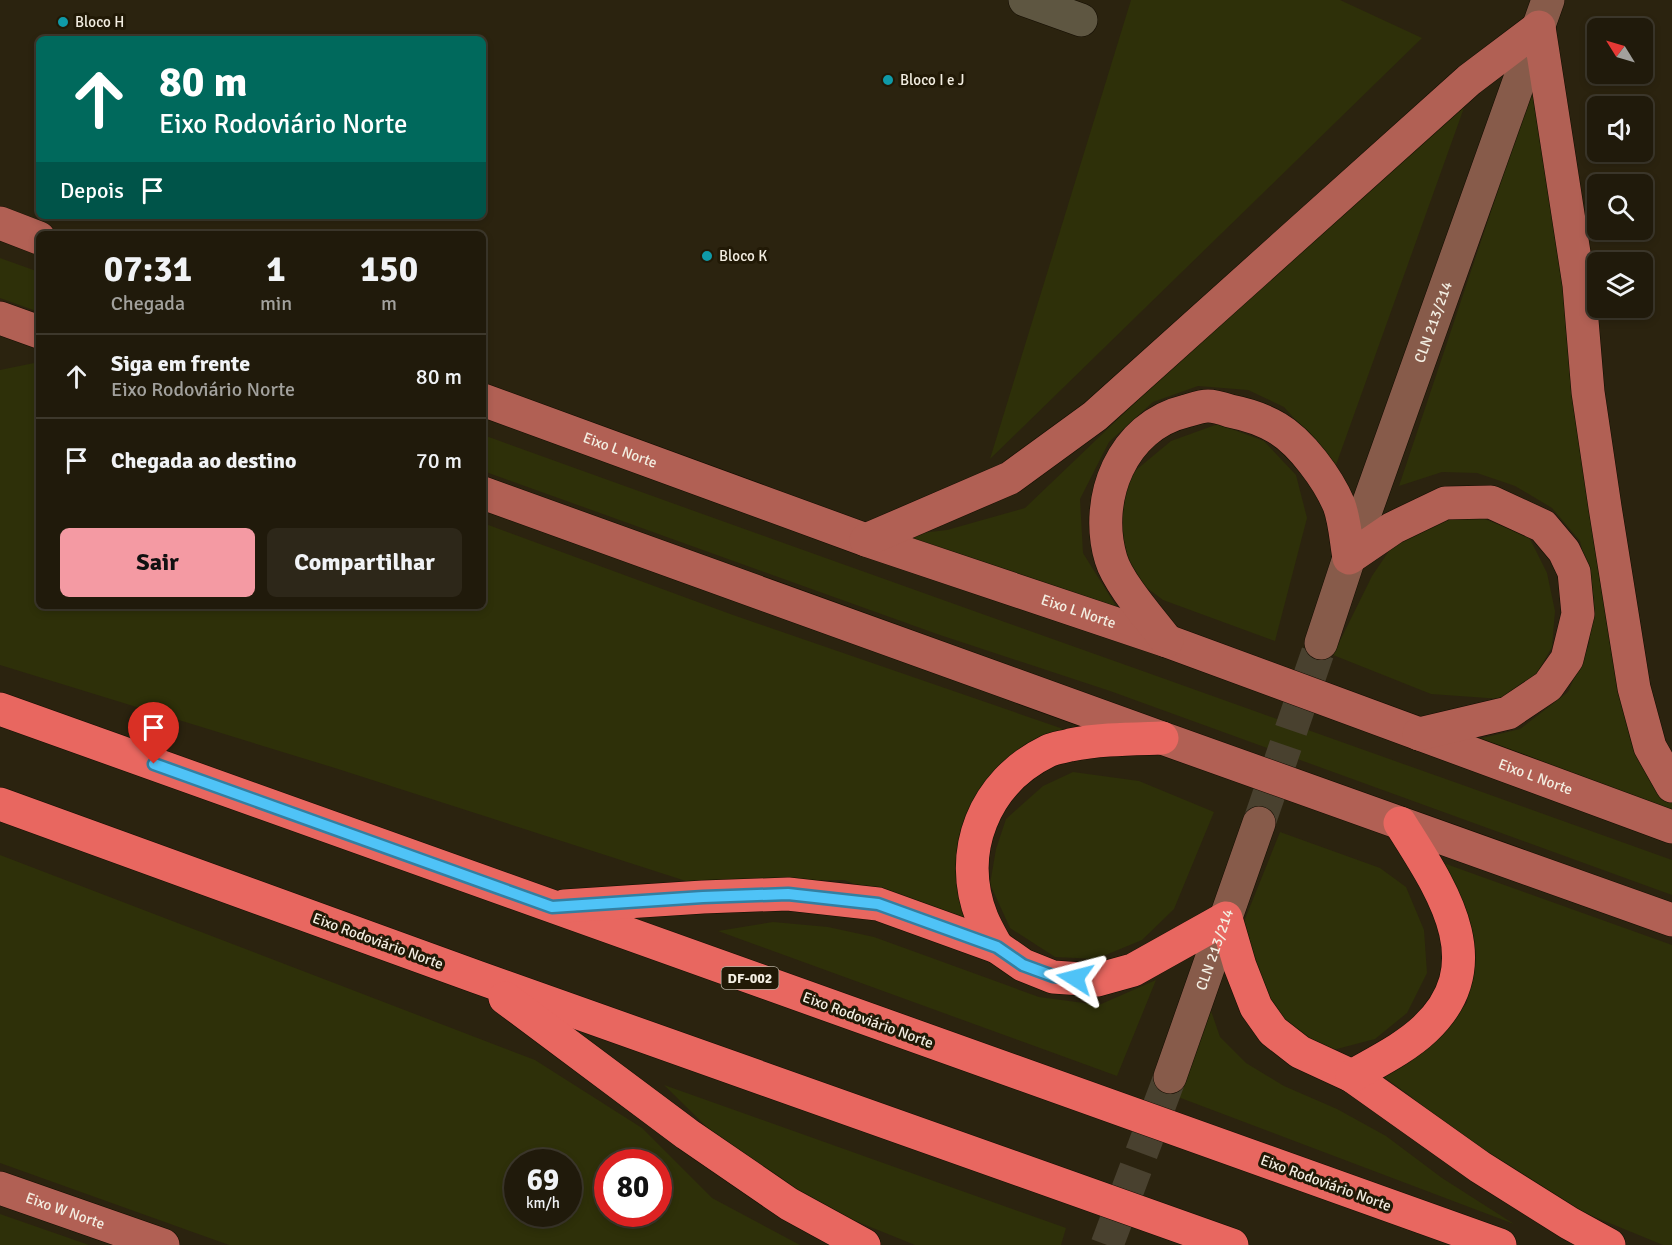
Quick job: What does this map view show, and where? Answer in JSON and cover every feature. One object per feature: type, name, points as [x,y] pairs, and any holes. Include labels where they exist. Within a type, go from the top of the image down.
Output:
[{"type":"highway","name":"Eixo Rodoviário Norte","points":[[0,709],[1500,1245]]},
{"type":"highway","points":[[997,947],[982,917],[974,884],[974,847],[986,808],[1012,775],[1049,750],[1093,741],[1162,738]]},
{"type":"highway","name":"Eixo Rodoviário Norte","points":[[0,804],[477,977],[1232,1245]]},
{"type":"highway","points":[[1352,1076],[1390,1054],[1425,1029],[1450,999],[1456,981],[1459,961],[1452,916],[1431,872],[1400,823]]},
{"type":"highway","points":[[552,907],[788,894],[878,904],[997,947],[1023,965],[1053,976],[1097,980],[1133,970],[1226,918],[1240,966],[1256,1007],[1273,1031],[1300,1052],[1352,1076],[1480,1167],[1569,1223],[1609,1245]]},
{"type":"highway","points":[[477,977],[687,1134],[789,1204],[864,1245]]},
{"type":"main road","points":[[866,540],[1010,478],[1095,416],[1544,14]]},
{"type":"main road","points":[[1544,14],[1579,285],[1588,392],[1634,688],[1650,747],[1672,786]]},
{"type":"main road","points":[[0,223],[36,237]]},
{"type":"main road","points":[[0,318],[36,331]]},
{"type":"main road","name":"Eixo L Norte","points":[[486,401],[866,540],[1167,641],[1672,827]]},
{"type":"main road","points":[[1167,641],[1133,597],[1111,561],[1105,534],[1107,499],[1115,471],[1131,445],[1171,414],[1209,406],[1242,414],[1278,428],[1312,458],[1339,506],[1349,558],[1393,528],[1445,503],[1491,502],[1543,526],[1564,551],[1574,573],[1578,614],[1567,659],[1548,686],[1508,713],[1419,734]]},
{"type":"main road","points":[[486,493],[1672,920]]},
{"type":"main road","name":"Eixo W Norte","points":[[0,1188],[163,1245]]},
{"type":"street","points":[[1025,0],[1081,20]]},
{"type":"street","name":"CLN 213/214","points":[[1321,643],[1349,558],[1544,14]]},
{"type":"street","name":"CLN 213/214","points":[[1170,1077],[1259,823]]},
{"type":"green space","points":[[1131,0],[1340,0],[1422,38],[990,459]]},
{"type":"green space","points":[[1535,80],[1593,519],[1630,739],[1672,794],[1672,815],[1470,741],[1520,729],[1568,692],[1589,644],[1594,599],[1580,541],[1552,508],[1515,486],[1477,473],[1442,472],[1399,486]]},
{"type":"green space","points":[[1470,91],[1336,465],[1284,407],[1248,390],[1198,386],[1153,402],[1109,442],[1080,499],[1083,553],[1121,614],[903,535],[947,530],[1025,508],[1167,372]]},
{"type":"green space","points":[[0,258],[36,271],[36,311],[0,298]]},
{"type":"green space","points":[[36,363],[36,609],[486,609],[486,524],[733,615],[1072,732],[983,791],[977,931],[844,880],[689,882],[338,769],[0,665],[0,370]]},
{"type":"green space","points":[[1218,424],[1264,441],[1296,475],[1307,518],[1275,641],[1163,600],[1135,579],[1119,543],[1118,509],[1130,475],[1171,441]]},
{"type":"green space","points":[[486,436],[1672,860],[1672,895],[1110,691],[937,634],[486,472]]},
{"type":"green space","points":[[1442,515],[1480,517],[1529,537],[1547,573],[1555,611],[1552,647],[1536,675],[1501,699],[1431,694],[1333,655],[1372,576],[1395,542]]},
{"type":"green space","points":[[1073,772],[1139,781],[1214,812],[1174,909],[1142,940],[1096,959],[1055,957],[1010,928],[990,884],[996,849],[1006,819],[1043,786]]},
{"type":"green space","points":[[1280,832],[1380,868],[1406,887],[1424,930],[1427,973],[1407,1013],[1375,1039],[1329,1051],[1287,1028],[1265,1003],[1243,924]]},
{"type":"green space","points":[[0,855],[535,1060],[642,1128],[663,1149],[594,1149],[594,1227],[672,1227],[672,1158],[712,1198],[800,1245],[229,1245],[0,1163]]},
{"type":"green space","points":[[1435,860],[1672,945],[1672,1245],[1663,1245],[1563,1204],[1472,1149],[1409,1095],[1384,1077],[1432,1041],[1467,1003],[1469,947]]},
{"type":"green space","points":[[773,922],[828,927],[874,937],[1039,997],[1099,1005],[1156,980],[1117,1076],[718,931]]},
{"type":"green space","points":[[1208,1002],[1220,1037],[1246,1063],[1284,1086],[1337,1109],[1386,1136],[1442,1178],[1514,1224],[1178,1097]]},
{"type":"green space","points":[[664,1085],[1066,1228],[1061,1245],[915,1245],[826,1209],[728,1148]]},
{"type":"green space","points":[[0,1214],[89,1245],[0,1245]]},
{"type":"tunnel","points":[[1259,823],[1321,643]]},
{"type":"tunnel","points":[[1107,1245],[1170,1077]]},
{"type":"place","name":"Bloco H","points":[[63,22]]},
{"type":"place","name":"Bloco I e J","points":[[888,80]]},
{"type":"place","name":"Bloco K","points":[[707,256]]},
{"type":"route","points":[[154,764],[552,907],[788,894],[878,904],[997,947],[1023,965],[1053,976],[1075,978]]}]
